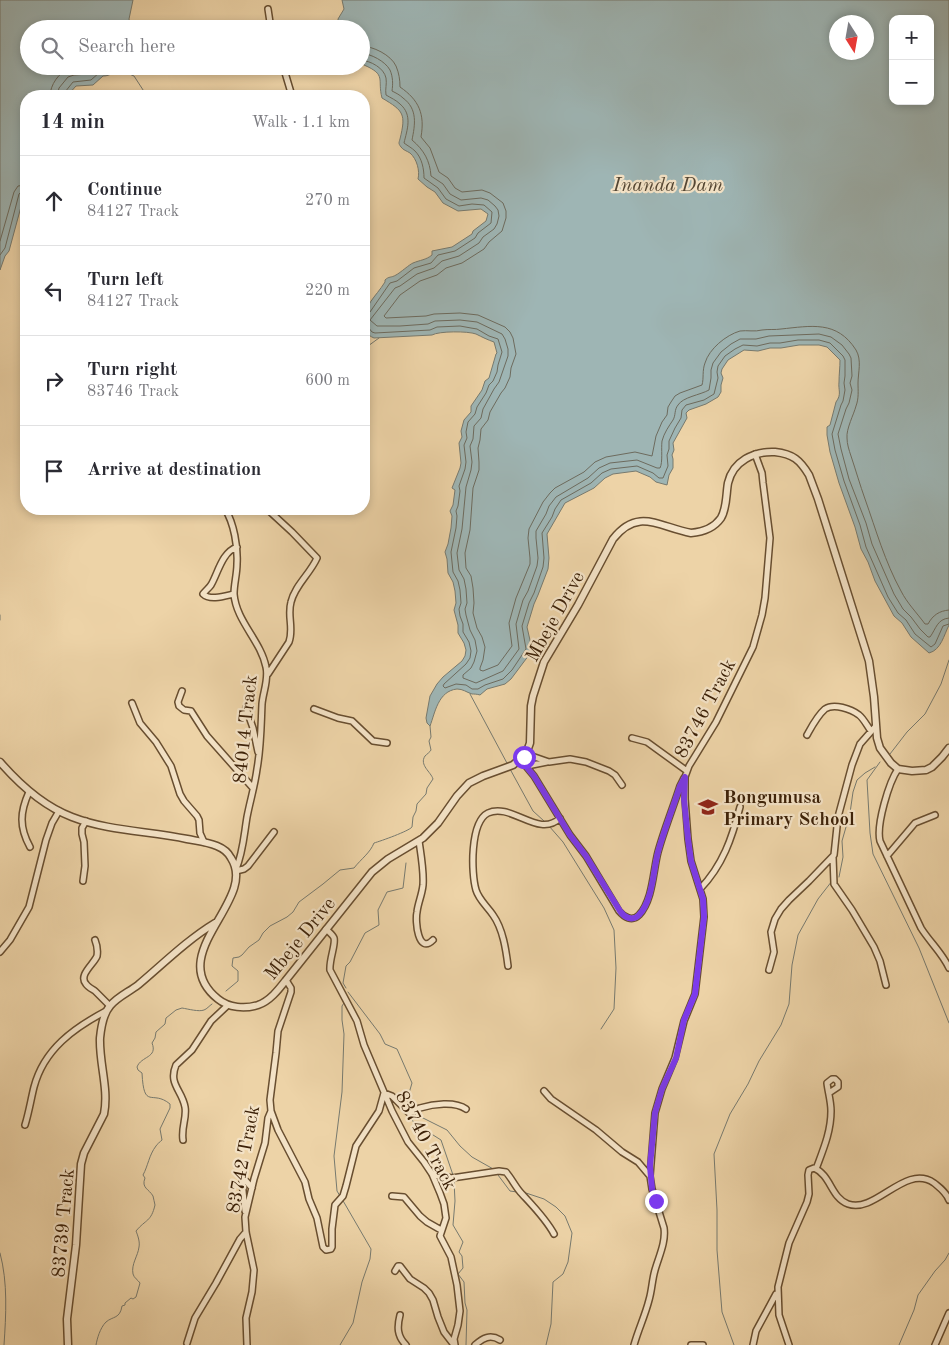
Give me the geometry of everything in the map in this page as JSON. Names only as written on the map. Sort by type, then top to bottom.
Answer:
[{"type":"street","points":[[268,9],[270,20]]},
{"type":"street","points":[[287,75],[291,90]]},
{"type":"street","points":[[755,454],[775,452],[794,457],[802,463],[809,475],[869,661],[872,682],[873,729],[860,744],[852,765],[838,816],[833,857],[834,884],[874,947],[880,961],[886,985]]},
{"type":"street","name":"Mbeje Drive","points":[[228,1004],[242,1007],[261,1004],[272,996],[372,872],[388,859],[419,841],[438,823],[457,796],[469,783],[482,776],[513,765],[523,757],[530,743],[531,706],[544,662],[618,532],[630,523],[645,521],[691,533],[706,530],[721,517],[728,483],[733,470],[740,462],[755,454]]},
{"type":"street","name":"83746 Track","points":[[634,1345],[651,1296],[655,1269],[662,1250],[665,1234],[650,1176],[657,1103],[676,1058],[684,1020],[695,994],[704,917],[703,899],[691,861],[689,846],[684,799],[686,774],[716,722],[755,641],[762,615],[767,583],[770,538],[764,483],[755,454]]},
{"type":"street","name":"84014 Track","points":[[229,515],[237,547],[238,563],[234,594],[243,619],[263,655],[268,674],[263,695],[259,755],[254,788],[242,851],[236,870]]},
{"type":"street","points":[[268,674],[291,636],[290,602],[300,582],[318,558],[274,515]]},
{"type":"street","points":[[234,594],[207,598],[203,594],[210,587],[225,557],[232,549],[237,547]]},
{"type":"street","points":[[182,691],[178,702],[179,706],[184,710],[191,711],[207,736],[254,788]]},
{"type":"street","points":[[132,703],[140,723],[156,742],[171,766],[184,802],[197,816],[200,833],[204,842]]},
{"type":"street","points":[[807,735],[819,715],[825,709],[832,706],[844,708],[860,716],[873,729],[880,748],[898,769],[926,770],[937,763],[949,748]]},
{"type":"street","points":[[246,708],[259,755]]},
{"type":"street","points":[[314,709],[338,718],[352,720],[373,741],[387,743]]},
{"type":"street","points":[[523,757],[570,835],[586,856],[623,916],[627,918],[636,917],[648,900],[661,842],[686,774],[647,742],[632,738]]},
{"type":"street","points":[[523,757],[552,763],[570,760],[586,762],[609,771],[615,775],[622,785]]},
{"type":"street","points":[[0,762],[29,792],[73,818],[118,828],[204,842],[217,846],[226,852],[232,860],[236,870],[235,884],[203,950],[201,964],[203,979],[208,988],[219,999],[228,1004],[211,1021],[192,1050],[176,1065],[173,1075],[173,1081],[185,1110],[182,1129],[183,1140]]},
{"type":"street","points":[[527,766],[547,762]]},
{"type":"street","points":[[898,769],[891,783],[882,813],[878,831],[880,841],[921,928],[946,961],[949,968]]},
{"type":"street","points":[[29,792],[22,819],[25,835],[30,847]]},
{"type":"street","points":[[700,889],[709,878],[728,846],[740,807]]},
{"type":"street","points":[[0,952],[10,940],[29,907],[46,840],[59,811]]},
{"type":"street","points":[[508,966],[505,946],[497,922],[478,896],[474,882],[474,853],[478,824],[485,815],[496,811],[545,825],[553,824],[560,818]]},
{"type":"street","points":[[887,856],[915,823],[935,815]]},
{"type":"street","points":[[83,881],[85,866],[82,828],[86,821]]},
{"type":"street","points":[[236,870],[244,869],[248,866],[274,832]]},
{"type":"street","points":[[419,841],[423,883],[417,911],[418,935],[422,942],[426,944],[433,940]]},
{"type":"street","points":[[769,970],[774,952],[771,928],[777,914],[833,857]]},
{"type":"street","points":[[25,1125],[34,1086],[46,1060],[59,1042],[86,1021],[108,1008],[199,934],[216,923]]},
{"type":"street","name":"83740 Track","points":[[326,929],[332,935],[335,943],[329,964],[330,970],[357,1021],[364,1045],[392,1111],[408,1142],[432,1174],[446,1212],[446,1222],[440,1236],[453,1262],[460,1305],[460,1316],[454,1339],[455,1345]]},
{"type":"street","points":[[95,940],[97,954],[85,974],[84,981],[86,985],[96,992],[108,1008]]},
{"type":"street","name":"83742 Track","points":[[247,1345],[246,1318],[252,1292],[254,1270],[246,1232],[246,1213],[265,1143],[268,1118],[271,1111],[270,1100],[278,1031],[291,992],[291,988],[286,980]]},
{"type":"street","name":"83739 Track","points":[[68,1345],[67,1319],[75,1252],[81,1164],[84,1153],[101,1120],[105,1107],[100,1043],[101,1029],[108,1008]]},
{"type":"street","points":[[544,1091],[551,1099],[638,1162],[650,1176]]},
{"type":"street","points":[[271,1111],[278,1130],[304,1182],[318,1222],[323,1247],[329,1250],[333,1244],[332,1229],[335,1205],[342,1196],[346,1186],[356,1146],[379,1111],[384,1093],[392,1096],[410,1113],[422,1107],[444,1104],[457,1104],[466,1109]]},
{"type":"street","points":[[816,1169],[830,1128],[831,1110],[829,1093]]},
{"type":"street","points":[[788,1345],[779,1315],[778,1291],[789,1243],[807,1202],[809,1194],[808,1172],[816,1169],[824,1175],[838,1197],[847,1204],[852,1205],[866,1203],[907,1181],[918,1178],[929,1180],[943,1190],[949,1200]]},
{"type":"street","points":[[432,1174],[452,1178],[499,1171],[506,1172],[521,1194],[546,1221],[554,1234]]},
{"type":"street","points":[[246,1213],[243,1180],[252,1189]]},
{"type":"street","points":[[392,1196],[404,1197],[420,1216],[442,1230]]},
{"type":"street","points":[[187,1343],[195,1318],[240,1239],[246,1232]]},
{"type":"street","points":[[395,1271],[400,1266],[410,1279],[429,1293],[444,1332],[455,1345]]},
{"type":"street","points":[[753,1345],[756,1331],[778,1291]]},
{"type":"street","points":[[935,1345],[949,1313]]},
{"type":"street","points":[[400,1315],[398,1329],[406,1345]]},
{"type":"street","points":[[475,1345],[487,1337],[493,1336],[500,1340]]},
{"type":"street","points":[[690,1345],[703,1345]]},
{"type":"water","points":[[0,0],[133,0],[129,20],[20,20],[20,75],[108,75],[103,76],[93,85],[76,86],[72,90],[20,90],[20,210],[9,251],[0,270]]},
{"type":"water","name":"Inanda Dam","points":[[342,0],[949,0],[949,625],[942,642],[936,649],[929,653],[911,637],[902,623],[894,616],[875,581],[861,549],[839,483],[830,452],[827,427],[830,425],[839,394],[840,360],[827,347],[819,345],[799,345],[758,351],[744,350],[728,360],[722,369],[721,392],[718,397],[686,413],[687,418],[673,443],[673,468],[667,485],[656,482],[636,471],[613,474],[605,478],[594,488],[565,503],[547,534],[548,569],[527,627],[532,649],[529,655],[505,684],[487,689],[480,695],[457,689],[445,694],[438,703],[430,726],[427,723],[426,718],[430,696],[443,677],[462,661],[465,656],[464,643],[458,633],[454,610],[456,603],[455,591],[448,573],[445,552],[451,528],[452,516],[450,511],[453,505],[455,490],[452,488],[461,463],[459,443],[462,437],[461,431],[464,420],[471,412],[471,406],[482,390],[485,381],[489,378],[497,353],[494,342],[467,332],[374,338],[370,335],[370,303],[386,279],[398,274],[412,264],[430,257],[432,251],[452,247],[472,234],[473,231],[486,221],[488,214],[481,209],[458,211],[443,203],[435,192],[418,179],[418,169],[414,158],[399,144],[403,124],[402,114],[395,106],[382,98],[380,78],[376,72],[370,68],[370,20],[338,20],[344,9]]},
{"type":"waterway","points":[[132,75],[143,90]]},
{"type":"waterway","points":[[370,345],[379,338]]},
{"type":"waterway","points":[[0,615],[0,620]]},
{"type":"waterway","points":[[890,754],[907,732],[925,714],[941,684],[949,660]]},
{"type":"waterway","points":[[470,694],[508,765]]},
{"type":"waterway","points":[[226,991],[238,981],[238,971],[232,966],[233,958],[242,955],[259,940],[270,926],[287,917],[293,912],[299,902],[340,870],[354,868],[368,853],[374,843],[412,827],[417,804],[426,794],[427,788],[433,779],[423,762],[425,756],[431,750],[429,741],[431,737],[430,726]]},
{"type":"waterway","points":[[880,762],[867,780],[873,854],[919,948],[949,1023]]},
{"type":"waterway","points":[[839,877],[843,857],[842,841],[850,813],[853,792],[857,780],[875,767]]},
{"type":"waterway","points":[[510,769],[533,811],[544,821]]},
{"type":"waterway","points":[[549,826],[563,842],[604,908],[614,930],[616,968],[614,1009],[601,1029]]},
{"type":"waterway","points":[[346,988],[343,983],[346,966],[365,933],[379,925],[378,910],[387,892],[403,888],[406,863]]},
{"type":"waterway","points":[[734,1345],[722,1312],[717,1250],[714,1154],[730,1114],[781,1025],[789,1004],[792,965],[798,935],[818,899],[832,881]]},
{"type":"waterway","points":[[348,992],[380,1034],[385,1044],[397,1049],[412,1083],[407,1100],[409,1108]]},
{"type":"waterway","points":[[340,1196],[337,1191],[334,1156],[342,1092],[344,1034],[342,1006],[344,1003]]},
{"type":"waterway","points":[[96,1345],[104,1324],[118,1315],[125,1303],[131,1298],[136,1297],[140,1283],[133,1274],[139,1245],[136,1231],[150,1218],[155,1205],[153,1196],[144,1184],[145,1178],[143,1175],[154,1149],[162,1140],[160,1129],[170,1108],[170,1104],[164,1100],[147,1096],[143,1085],[142,1073],[137,1067],[139,1063],[153,1052],[152,1043],[156,1032],[165,1024],[166,1018],[182,1008],[202,1011],[212,1004]]},
{"type":"waterway","points":[[409,1114],[414,1123],[441,1140],[453,1175]]},
{"type":"waterway","points":[[415,1114],[447,1130],[472,1157],[495,1170]]},
{"type":"waterway","points":[[498,1175],[510,1191],[517,1192]]},
{"type":"waterway","points":[[454,1181],[453,1225],[463,1242],[459,1252],[462,1256],[463,1268],[458,1274],[464,1282],[467,1310],[466,1345]]},
{"type":"waterway","points":[[523,1192],[544,1199],[556,1207],[565,1216],[572,1233],[568,1262],[563,1274],[553,1282],[551,1324],[546,1345]]},
{"type":"waterway","points":[[340,1345],[353,1323],[371,1249],[342,1199]]},
{"type":"waterway","points":[[0,1253],[5,1287],[4,1345]]},
{"type":"waterway","points":[[899,1345],[914,1310],[918,1295],[949,1253]]},
{"type":"place","name":"Bongumusa Primary School","points":[[708,807]]},
{"type":"route","points":[[524,757],[520,759],[534,776],[623,916],[627,918],[639,915],[648,900],[657,854],[680,786],[685,777],[684,799],[688,839],[691,861],[703,899],[704,917],[695,994],[684,1020],[676,1058],[662,1089],[655,1113],[650,1176],[656,1201]]}]
